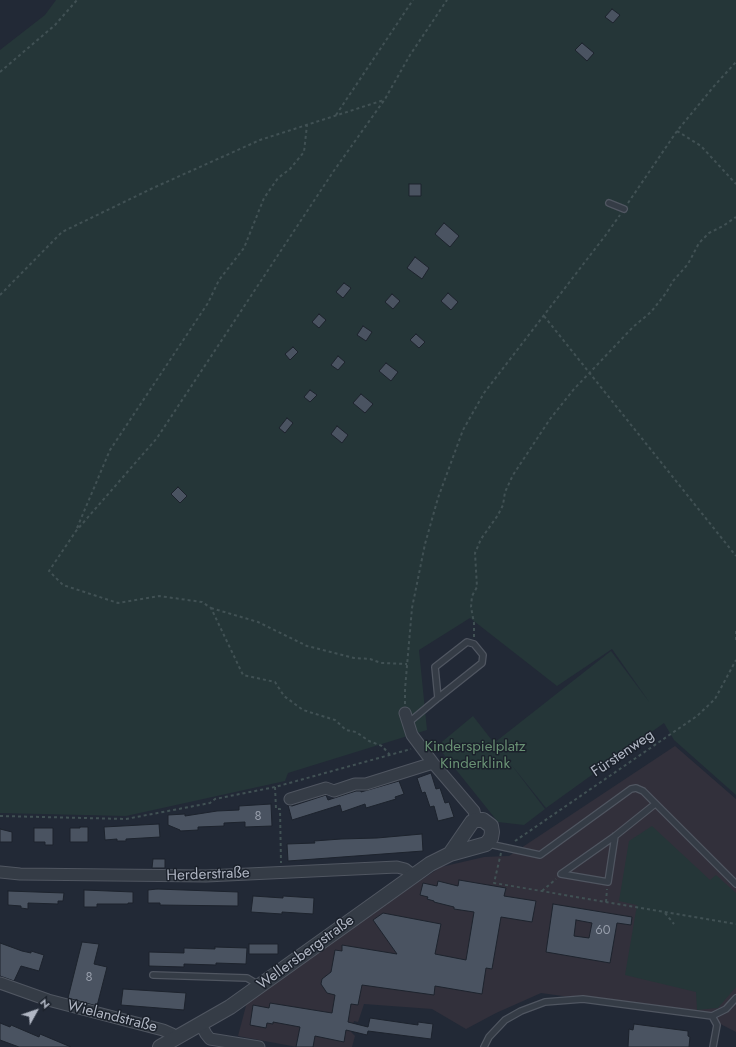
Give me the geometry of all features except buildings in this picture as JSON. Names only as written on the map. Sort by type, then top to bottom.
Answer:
[{"type":"street","points":[[406,718],[412,735],[433,763],[474,811],[476,820],[483,820],[487,822],[492,829],[491,838],[486,844]]},
{"type":"street","points":[[290,799],[326,788],[334,791],[355,784],[366,784],[433,763]]},
{"type":"street","name":"Wellersbergstraße","points":[[450,854],[469,825],[476,820]]},
{"type":"street","name":"Wellersbergstraße","points":[[160,1047],[201,1025],[230,1007],[414,876],[450,854],[486,844]]},
{"type":"street","name":"Herderstraße","points":[[0,872],[20,874],[206,876],[397,867],[405,869],[414,876]]},
{"type":"street","name":"Wielandstraße","points":[[0,983],[48,1000],[162,1030],[172,1034],[175,1039]]},
{"type":"street","points":[[201,1025],[210,1039],[259,1047]]},
{"type":"lane","points":[[609,203],[624,209]]},
{"type":"lane","points":[[406,718],[438,698],[482,663],[483,655],[474,644],[466,642],[435,667],[438,698]]},
{"type":"lane","points":[[486,844],[502,846],[540,855],[631,789],[636,788],[643,791],[736,884]]},
{"type":"lane","points":[[561,874],[655,804]]},
{"type":"lane","points":[[561,874],[608,882],[614,836]]},
{"type":"lane","points":[[153,975],[247,978],[261,986]]},
{"type":"lane","points":[[486,1047],[489,1037],[505,1020],[521,1011],[545,1002],[583,999],[712,1016],[726,1009],[736,998]]},
{"type":"lane","points":[[712,1016],[717,1025],[713,1047]]},
{"type":"path","points":[[0,72],[55,25],[77,0]]},
{"type":"path","points":[[336,115],[413,0]]},
{"type":"path","points":[[407,664],[381,663],[370,659],[354,658],[307,646],[258,622],[211,608],[202,602],[159,596],[118,603],[63,585],[49,571],[76,531],[157,438],[333,172],[386,99],[410,55],[447,0]]},
{"type":"path","points":[[406,718],[407,664],[412,608],[425,544],[438,498],[463,430],[484,393],[605,236],[677,131],[736,62]]},
{"type":"path","points":[[0,295],[62,232],[153,188],[260,140],[386,99]]},
{"type":"path","points":[[76,531],[110,450],[208,303],[219,280],[244,248],[264,198],[278,178],[290,169],[304,152],[307,125]]},
{"type":"path","points":[[677,131],[701,146],[736,184]]},
{"type":"path","points":[[474,644],[474,623],[471,606],[472,596],[477,587],[475,553],[481,539],[492,526],[503,505],[505,492],[513,475],[550,419],[574,389],[632,327],[651,312],[666,293],[673,281],[688,264],[699,243],[709,234],[736,217]]},
{"type":"path","points":[[544,316],[736,556]]},
{"type":"path","points":[[211,608],[243,675],[275,682],[284,696],[303,710],[335,720],[346,730],[356,732],[369,741],[382,746],[390,756]]},
{"type":"path","points":[[736,631],[736,643]]},
{"type":"path","name":"Fürstenweg","points":[[502,846],[516,841],[697,716],[715,699],[736,660]]},
{"type":"path","points":[[0,816],[126,819],[210,803],[215,799],[275,788],[390,756],[420,746]]},
{"type":"path","points":[[275,788],[276,809],[280,809],[281,873]]},
{"type":"path","points":[[500,856],[494,883],[736,924]]},
{"type":"path","points":[[542,891],[561,874]]},
{"type":"path","points":[[606,902],[608,882]]},
{"type":"path","points":[[664,912],[674,924]]},
{"type":"shaded area","points":[[675,746],[736,799],[736,1032],[705,1016],[541,993],[496,1013],[466,1029],[432,1009],[364,1004],[358,1022],[354,1021],[351,1032],[355,1036],[352,1047],[297,1047],[238,1036],[247,1002],[415,884],[441,867],[484,857],[509,856]]},
{"type":"green space","name":"Kinderspielplatz Kinderklink","points":[[56,0],[736,0],[736,795],[674,740],[664,723],[546,808],[510,763],[545,809],[524,825],[498,822],[437,746],[473,716],[494,743],[611,651],[650,703],[612,649],[557,686],[470,618],[419,650],[427,730],[288,773],[285,781],[126,816],[0,813],[0,50],[45,15]]},
{"type":"green space","points":[[652,826],[710,880],[716,875],[736,893],[736,987],[718,1008],[697,1010],[696,992],[625,975],[637,905],[619,901],[629,841]]}]
